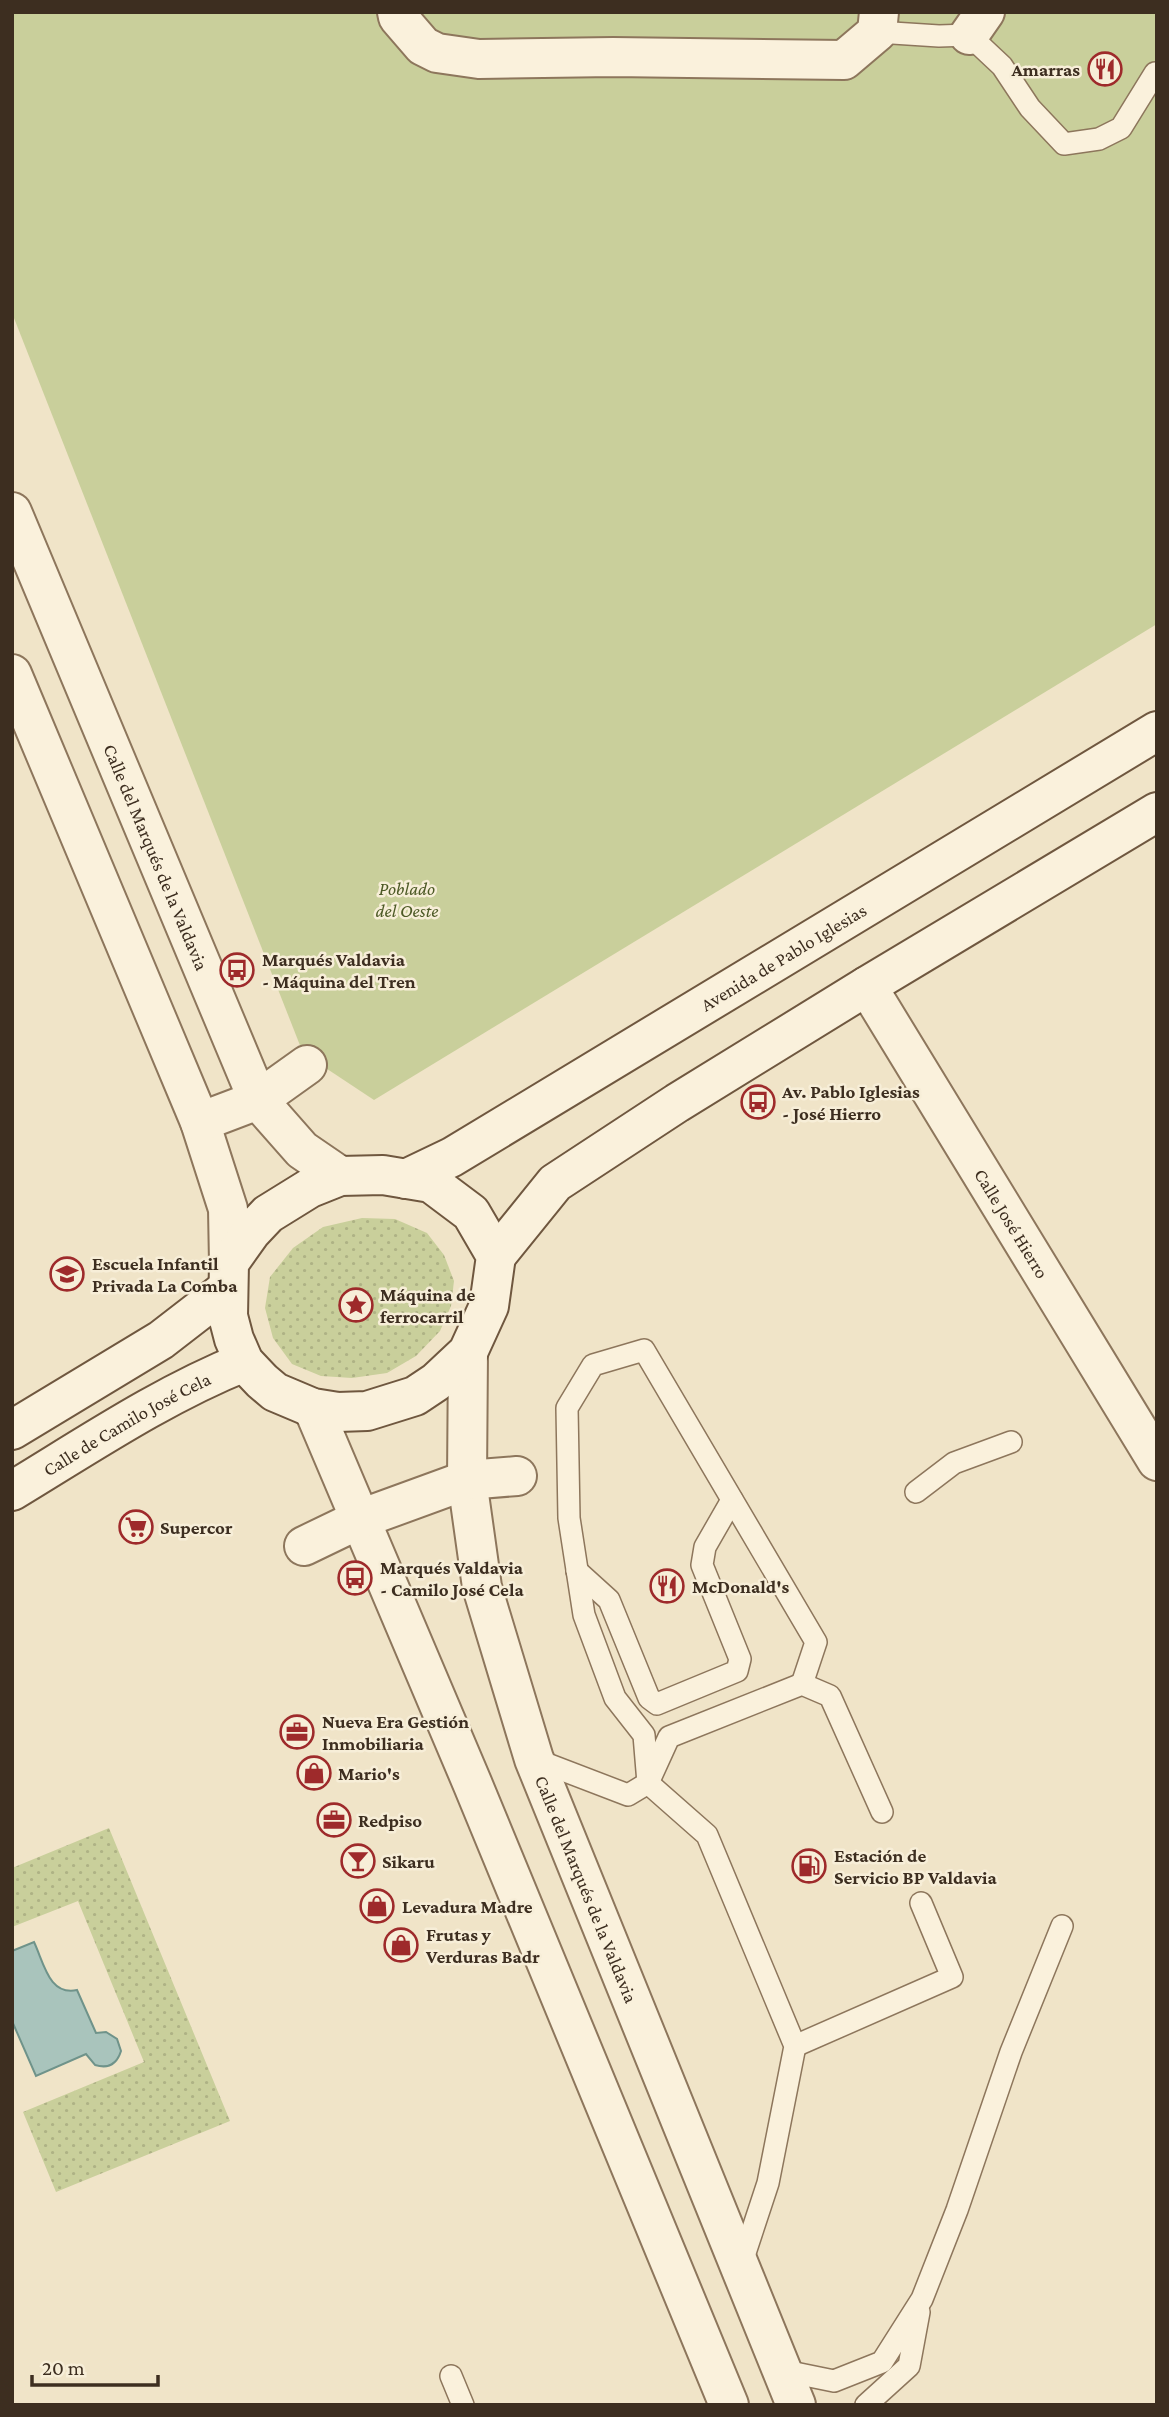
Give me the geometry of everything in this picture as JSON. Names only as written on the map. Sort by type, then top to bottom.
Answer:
[{"type":"street","points":[[397,12],[398,17],[436,64],[480,69],[613,57],[844,60],[878,22]]},
{"type":"street","name":"Calle del Marqués de la Valdavia","points":[[12,512],[258,1100],[302,1150],[340,1176]]},
{"type":"street","points":[[12,674],[200,1122],[228,1209],[228,1316],[244,1362],[275,1392],[313,1408],[338,1412],[367,1411],[415,1396],[436,1382],[468,1352],[489,1306],[496,1256],[555,1183],[677,1103],[1157,812]]},
{"type":"street","name":"Avenida de Pablo Iglesias","points":[[406,1179],[452,1157],[1157,731]]},
{"type":"street","name":"Calle José Hierro","points":[[867,986],[1157,1461]]},
{"type":"street","points":[[200,1122],[258,1100],[307,1065]]},
{"type":"street","points":[[12,1430],[161,1340],[228,1276],[251,1232],[268,1214],[310,1188],[340,1176],[383,1175],[431,1184],[471,1213],[496,1256]]},
{"type":"street","name":"Calle del Marqués de la Valdavia","points":[[468,1352],[470,1408],[467,1480],[482,1587],[534,1759],[796,2405]]},
{"type":"street","name":"Calle de Camilo José Cela","points":[[12,1491],[152,1406],[209,1376],[244,1362]]},
{"type":"street","points":[[313,1408],[468,1772],[729,2405]]},
{"type":"street","points":[[304,1546],[360,1519],[467,1480],[517,1476]]},
{"type":"lane","points":[[878,22],[939,36],[977,24],[1030,108],[1064,144],[1099,139],[1121,128],[1155,73]]},
{"type":"lane","points":[[740,2267],[768,2183],[795,2046],[708,1835],[648,1783],[644,1734],[615,1698],[584,1615],[569,1518],[567,1408],[593,1365],[644,1350],[816,1642],[802,1684]]},
{"type":"lane","points":[[916,1492],[954,1463],[1011,1442]]},
{"type":"lane","points":[[577,1571],[609,1600],[649,1698],[657,1704],[737,1671],[740,1660],[702,1565],[705,1547],[732,1500]]},
{"type":"lane","points":[[534,1759],[628,1795],[648,1783],[669,1737],[802,1684],[830,1696],[881,1812]]},
{"type":"lane","points":[[795,2046],[952,1977],[921,1903]]},
{"type":"lane","points":[[866,2405],[909,2366],[922,2299],[957,2210],[1011,2052],[1062,1926]]},
{"type":"lane","points":[[780,2370],[834,2381],[882,2362],[922,2299]]},
{"type":"lane","points":[[451,2376],[464,2405]]},
{"type":"green space","name":"Poblado del Oeste","points":[[12,12],[1157,12],[1157,624],[374,1100],[303,1053],[12,313]]},
{"type":"green space","points":[[362,1218],[395,1219],[427,1233],[444,1255],[454,1281],[451,1306],[440,1331],[416,1356],[387,1373],[352,1378],[321,1376],[292,1364],[273,1338],[265,1308],[270,1277],[293,1248],[323,1227]]},
{"type":"green space","points":[[109,1828],[230,2121],[56,2192],[23,2112],[144,2062],[78,1901],[12,1927],[12,1868]]},
{"type":"water","points":[[34,1942],[54,1983],[68,1991],[77,1990],[96,2033],[106,2032],[117,2039],[121,2051],[111,2064],[95,2065],[86,2054],[36,2076],[12,2021],[12,1951]]},
{"type":"place","name":"Amarras","points":[[1105,69]]},
{"type":"place","name":"Marqués Valdavia - Máquina del Tren","points":[[237,970]]},
{"type":"place","name":"Av. Pablo Iglesias - José Hierro","points":[[758,1102]]},
{"type":"place","name":"Escuela Infantil Privada La Comba","points":[[67,1274]]},
{"type":"place","name":"Máquina de ferrocarril","points":[[356,1305]]},
{"type":"place","name":"Supercor","points":[[136,1527]]},
{"type":"place","name":"Marqués Valdavia - Camilo José Cela","points":[[355,1578]]},
{"type":"place","name":"McDonald's","points":[[667,1586]]},
{"type":"place","name":"Nueva Era Gestión Inmobiliaria","points":[[297,1732]]},
{"type":"place","name":"Mario's","points":[[314,1773]]},
{"type":"place","name":"Redpiso","points":[[334,1820]]},
{"type":"place","name":"Sikaru","points":[[358,1861]]},
{"type":"place","name":"Estación de Servicio BP Valdavia","points":[[809,1866]]},
{"type":"place","name":"Levadura Madre","points":[[377,1906]]},
{"type":"place","name":"Frutas y Verduras Badr","points":[[401,1945]]}]
